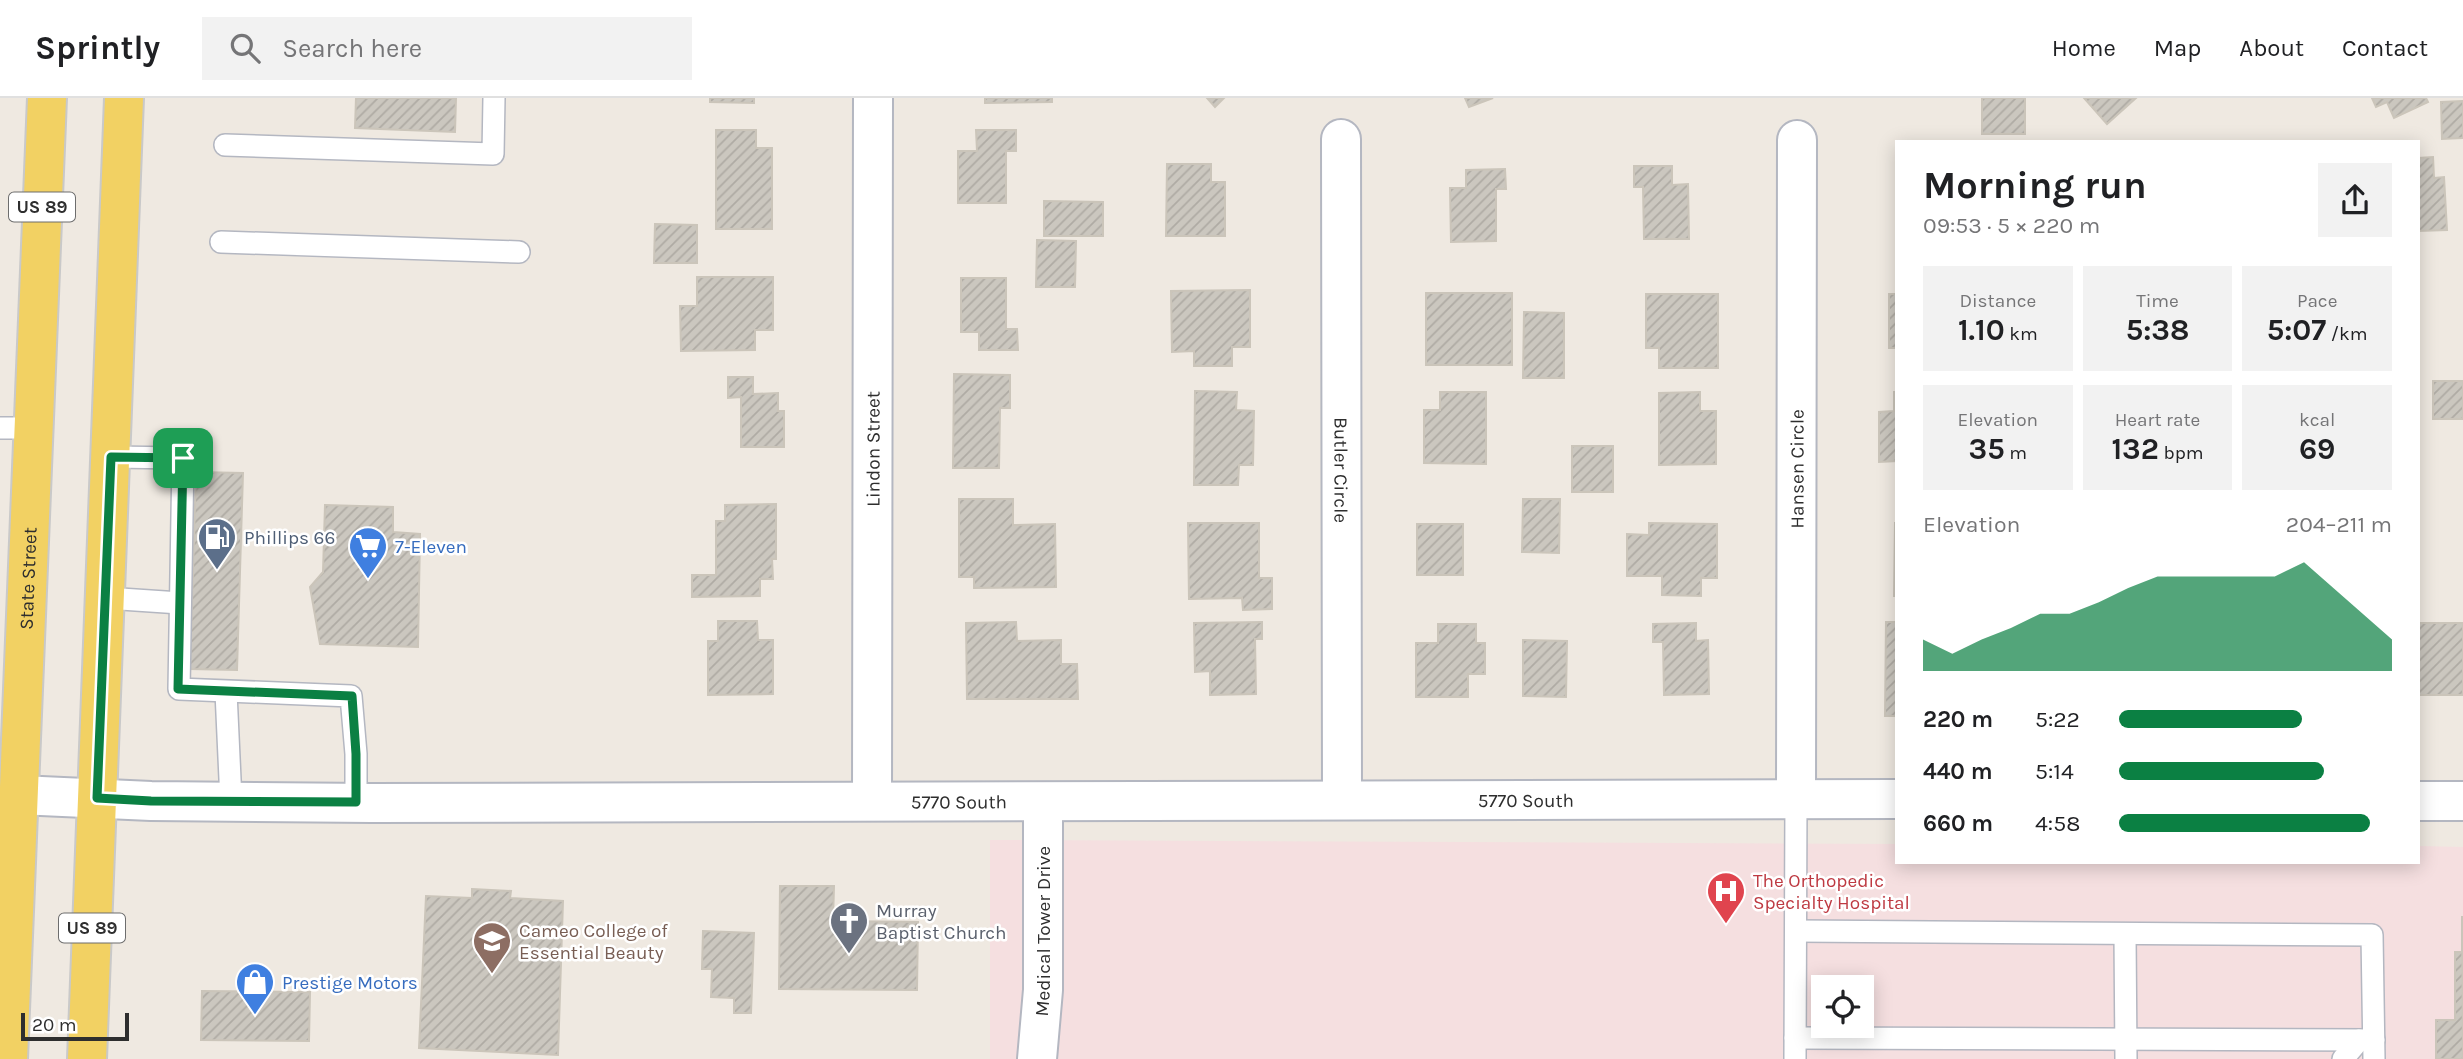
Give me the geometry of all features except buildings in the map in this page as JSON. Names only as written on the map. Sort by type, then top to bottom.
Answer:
[{"type":"main road","name":"State Street","points":[[8,1059],[9,792],[17,428],[47,98]]},
{"type":"main road","name":"US 89","points":[[86,1059],[124,98]]},
{"type":"street","name":"Lindon Street","points":[[872,801],[873,98]]},
{"type":"street","name":"Butler Circle","points":[[1341,139],[1342,800]]},
{"type":"street","name":"Hansen Circle","points":[[1796,798],[1797,140]]},
{"type":"street","name":"5770 South","points":[[9,792],[151,801],[356,802],[1895,799]]},
{"type":"street","points":[[2420,801],[2463,801]]},
{"type":"street","name":"Medical Tower Drive","points":[[1037,1059],[1043,999],[1043,802]]},
{"type":"lane","points":[[225,145],[494,154],[494,98]]},
{"type":"lane","points":[[221,242],[519,253]]},
{"type":"lane","points":[[111,457],[183,458],[178,689],[352,696],[356,802]]},
{"type":"lane","points":[[106,598],[180,603]]},
{"type":"lane","points":[[226,692],[230,801]]},
{"type":"lane","points":[[1796,798],[1795,1048],[2369,1047]]},
{"type":"lane","points":[[1796,931],[2372,935],[2369,1047]]},
{"type":"lane","points":[[2125,934],[2126,1049]]},
{"type":"lane","points":[[2343,1059],[2369,1047]]},
{"type":"shaded area","name":"The Orthopedic Specialty Hospital","points":[[990,840],[1895,844],[1895,864],[2420,864],[2420,846],[2463,847],[2463,1059],[990,1059]]},
{"type":"place","name":"Phillips 66","points":[[217,571]]},
{"type":"place","name":"7-Eleven","points":[[368,580]]},
{"type":"place","name":"The Orthopedic Specialty Hospital","points":[[1726,925]]},
{"type":"place","name":"Murray Baptist Church","points":[[849,955]]},
{"type":"place","name":"Cameo College of Essential Beauty","points":[[492,975]]},
{"type":"place","name":"Prestige Motors","points":[[255,1016]]},
{"type":"route","points":[[111,457],[183,458],[178,689],[352,696],[356,802],[151,801],[97,798],[111,457]]}]
